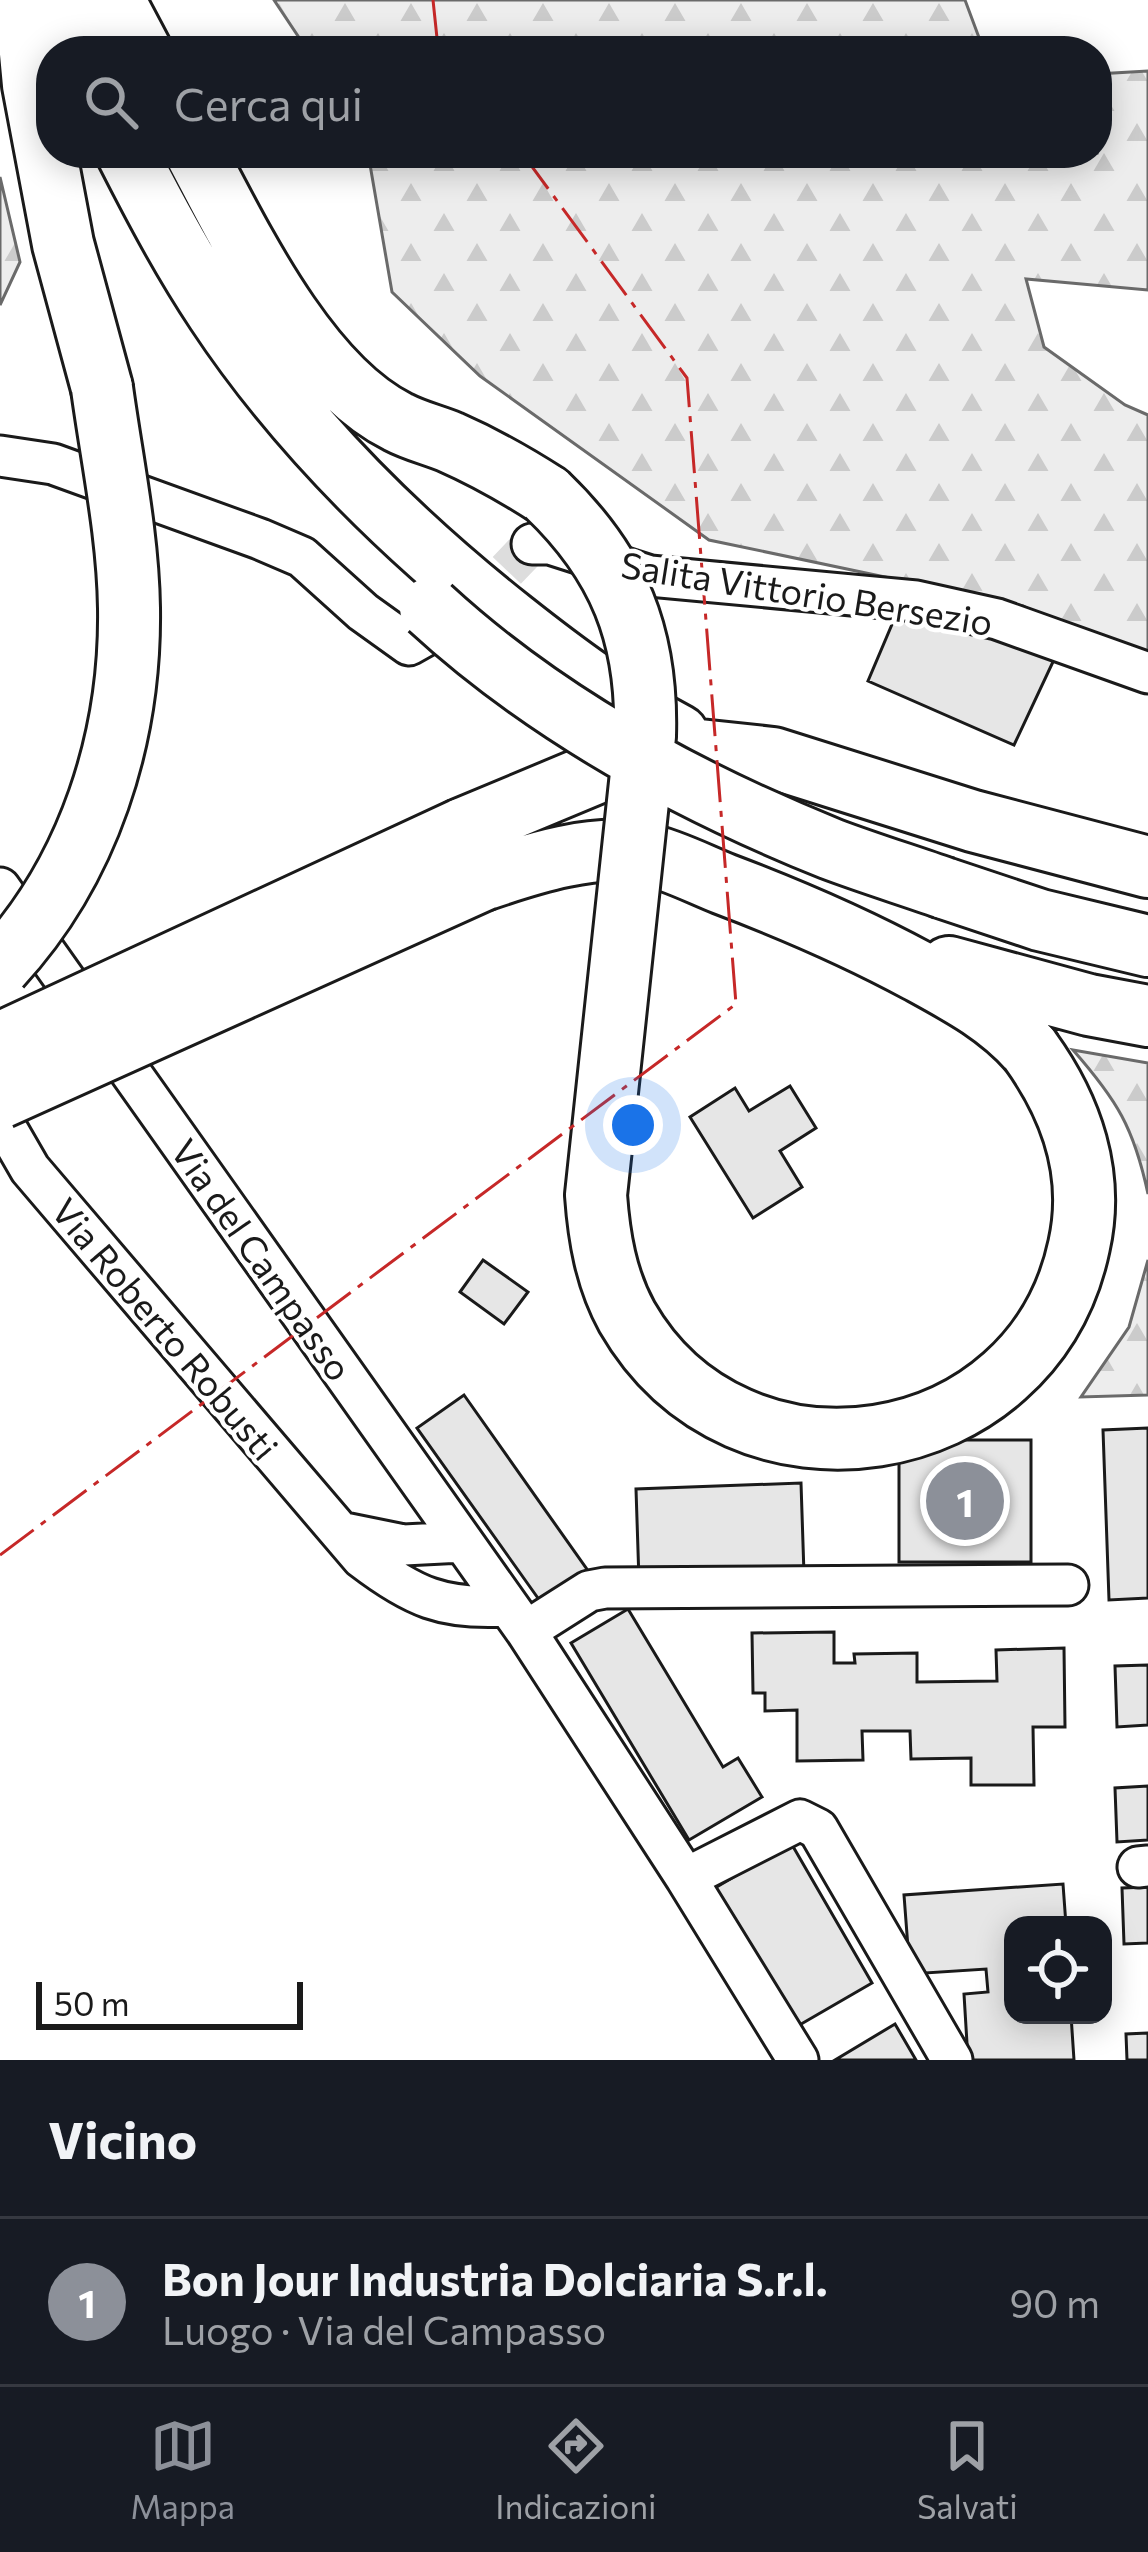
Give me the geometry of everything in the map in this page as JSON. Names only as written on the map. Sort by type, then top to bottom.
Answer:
[{"type":"highway","points":[[25,0],[40,36]]},
{"type":"highway","points":[[25,0],[36,101]]},
{"type":"highway","points":[[73,0],[85,36]]},
{"type":"highway","points":[[114,0],[134,36]]},
{"type":"highway","points":[[0,966],[65,875],[106,779],[123,698],[130,609],[101,388],[63,244],[49,168]]},
{"type":"highway","points":[[95,168],[184,328],[344,525],[448,610],[453,629],[533,690],[620,747],[734,806],[832,849],[1040,920],[1148,946]]},
{"type":"highway","points":[[135,168],[219,316],[333,457],[433,557],[556,657],[642,716],[748,770],[847,812],[974,856],[1148,906]]},
{"type":"highway","points":[[0,1043],[473,854],[547,859],[603,852],[644,853],[868,944],[978,1003],[1010,1027],[1057,1090],[1076,1136],[1083,1184],[1076,1264],[1064,1295],[1031,1350],[1009,1374],[957,1411],[927,1424],[863,1439],[798,1436],[766,1429],[707,1401],[661,1363],[634,1327],[613,1287],[601,1242],[596,1195],[645,736],[644,670],[626,604],[593,545],[540,519],[507,469],[396,422],[319,356],[283,307],[204,168]]},
{"type":"highway","points":[[0,1098],[473,854],[596,772],[690,749],[772,758],[973,821],[1148,867]]},
{"type":"highway","points":[[868,944],[1000,982],[1148,1016]]},
{"type":"street","points":[[0,456],[53,464],[302,557],[409,646],[448,610]]},
{"type":"street","name":"Salita Vittorio Bersezio","points":[[540,519],[550,544],[650,576],[916,602],[997,619],[1148,673]]},
{"type":"street","name":"Via del Campasso","points":[[0,888],[517,1618],[798,2060]]},
{"type":"street","name":"Via Roberto Robusti","points":[[0,1118],[31,1168],[362,1558],[423,1597],[517,1618]]},
{"type":"street","points":[[340,1532],[404,1545],[462,1542]]},
{"type":"street","points":[[517,1618],[605,1588],[1068,1585]]},
{"type":"street","points":[[686,1878],[800,1820],[818,1829],[952,2060]]},
{"type":"green space","points":[[274,0],[965,0],[978,36],[298,36]]},
{"type":"green space","points":[[1148,71],[1148,290],[1026,279],[1044,347],[1125,405],[1148,415],[1148,676],[1023,606],[709,540],[480,376],[392,292],[371,168],[1112,168],[1112,73]]},
{"type":"green space","points":[[0,177],[20,262],[0,305]]},
{"type":"green space","points":[[1073,1050],[1148,1063],[1148,1194],[1122,1116]]},
{"type":"green space","points":[[1148,1260],[1148,1395],[1081,1397],[1129,1327]]},
{"type":"building","points":[[896,615],[1059,649],[1014,745],[868,681]]},
{"type":"building","points":[[790,1086],[816,1128],[780,1151],[802,1187],[753,1218],[690,1117],[735,1088],[749,1111]]},
{"type":"building","points":[[483,1260],[528,1292],[504,1324],[460,1292]]},
{"type":"building","points":[[464,1395],[591,1575],[545,1608],[417,1428]]},
{"type":"building","points":[[1148,1428],[1148,1598],[1109,1600],[1103,1430]]},
{"type":"building","points":[[899,1440],[1031,1440],[1031,1562],[899,1562]]},
{"type":"building","points":[[801,1483],[804,1574],[639,1581],[636,1489]]},
{"type":"building","points":[[628,1609],[723,1767],[738,1758],[762,1797],[689,1840],[571,1643]]},
{"type":"building","points":[[834,1632],[834,1663],[855,1663],[854,1654],[917,1653],[917,1682],[997,1681],[996,1650],[1064,1648],[1065,1727],[1033,1727],[1034,1785],[971,1785],[971,1758],[911,1759],[910,1731],[862,1731],[863,1760],[797,1761],[797,1710],[765,1711],[765,1693],[753,1693],[752,1633]]},
{"type":"building","points":[[1148,1665],[1148,1725],[1117,1727],[1115,1666]]},
{"type":"building","points":[[1148,1786],[1148,1840],[1117,1842],[1115,1788]]},
{"type":"building","points":[[791,1843],[872,1983],[796,2027],[715,1888]]},
{"type":"building","points":[[1063,1884],[1065,1916],[1004,1916],[1004,2024],[1072,2024],[1074,2060],[968,2060],[964,1994],[988,1992],[986,1969],[910,1974],[904,1895]]},
{"type":"building","points":[[1148,1887],[1148,1943],[1124,1944],[1122,1888]]},
{"type":"building","points":[[895,2024],[916,2060],[835,2060]]},
{"type":"building","points":[[1148,2033],[1148,2060],[1127,2060],[1126,2034]]},
{"type":"tunnel","points":[[466,613],[532,544]]},
{"type":"power","points":[[433,0],[437,36]]},
{"type":"power","points":[[0,1555],[736,1004],[687,378],[533,168]]},
{"type":"place","name":"Bon Jour Industria Dolciaria S.r.l.","points":[[965,1501]]}]
